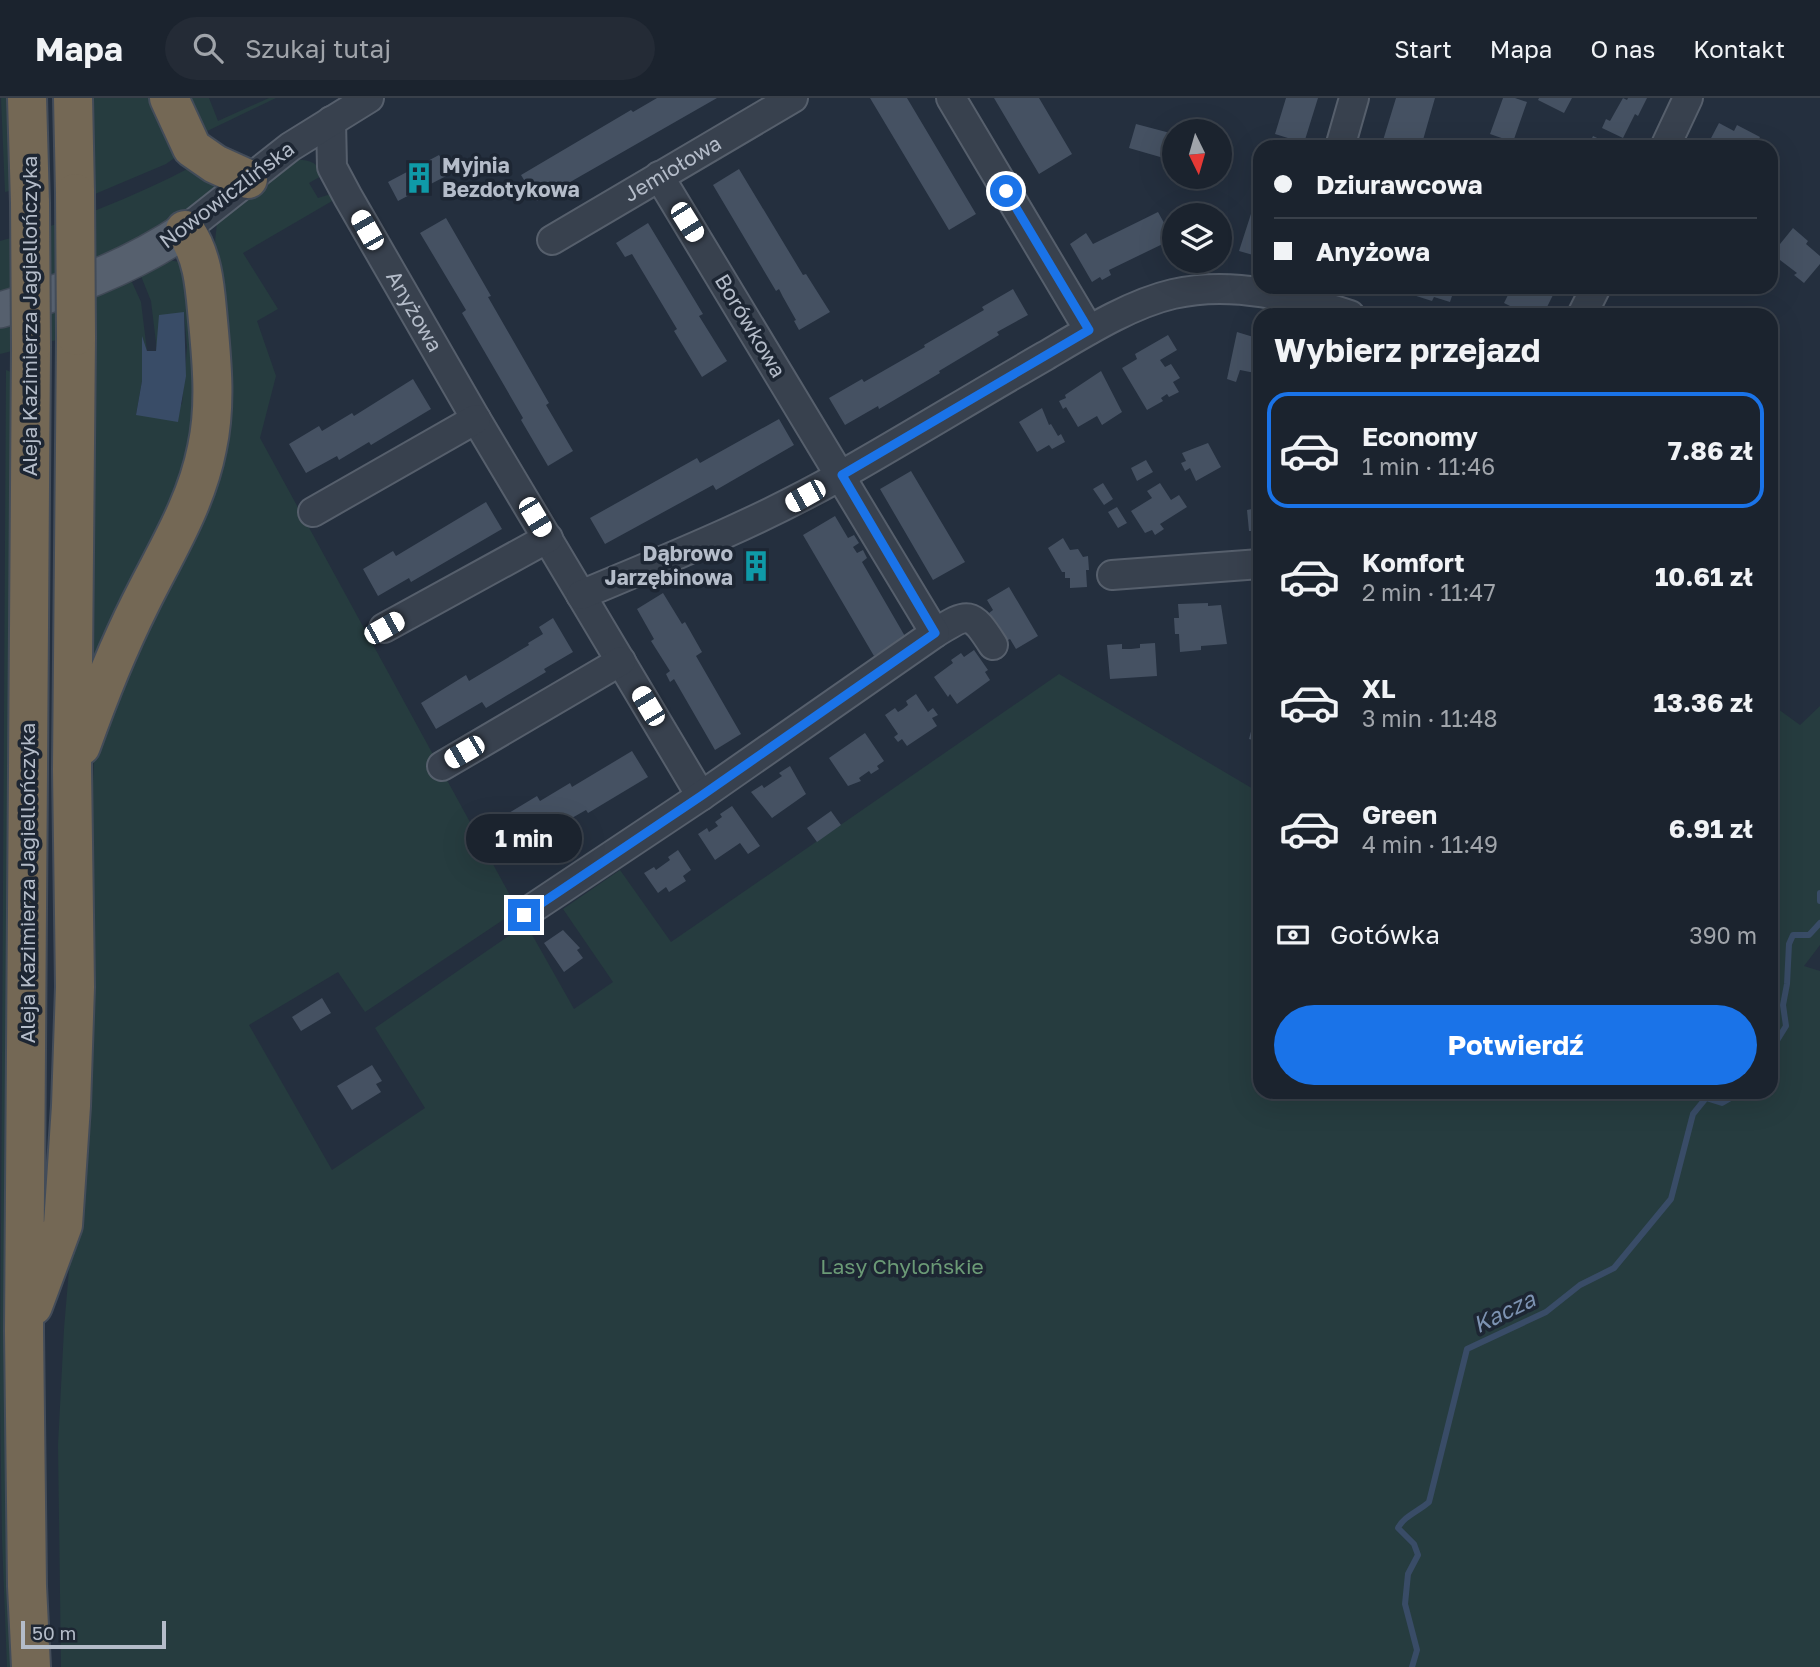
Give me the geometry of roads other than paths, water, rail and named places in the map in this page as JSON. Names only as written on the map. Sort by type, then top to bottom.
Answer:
[{"type":"highway","name":"Aleja Kazimierza Jagiellończyka","points":[[27,98],[31,346],[24,1331],[27,1586],[31,1667]]},
{"type":"highway","points":[[24,1331],[63,1225],[75,987],[72,769],[76,336],[73,98]]},
{"type":"highway","points":[[169,98],[192,148],[215,164],[248,178]]},
{"type":"highway","points":[[72,769],[134,617],[182,525],[207,448],[211,419],[212,371],[203,272],[198,254],[185,230]]},
{"type":"main road","name":"Nowowiczlińska","points":[[0,310],[94,278],[145,255],[185,230]]},
{"type":"street","name":"Nowowiczlińska","points":[[185,230],[290,147],[369,98]]},
{"type":"street","name":"Jemiołowa","points":[[552,240],[793,98]]},
{"type":"street","points":[[951,98],[1089,330]]},
{"type":"street","points":[[1342,140],[1354,98]]},
{"type":"street","points":[[1668,140],[1688,98]]},
{"type":"street","points":[[329,178],[331,121]]},
{"type":"street","points":[[290,147],[329,178]]},
{"type":"street","name":"Borówkowa","points":[[659,176],[842,475]]},
{"type":"street","name":"Anyżowa","points":[[329,178],[701,796]]},
{"type":"street","points":[[581,594],[718,538],[787,506],[1089,330],[1153,300],[1190,291],[1253,290]]},
{"type":"street","points":[[1302,294],[1334,308]]},
{"type":"street","points":[[313,512],[476,419]]},
{"type":"street","points":[[842,475],[935,633]]},
{"type":"street","points":[[384,628],[548,538]]},
{"type":"street","points":[[1112,575],[1253,565]]},
{"type":"street","points":[[524,915],[957,619],[969,617],[978,622],[993,645]]},
{"type":"street","points":[[442,765],[621,661]]},
{"type":"water","points":[[184,312],[186,376],[178,422],[136,415],[142,381],[142,336],[147,351],[156,351],[159,315]]},
{"type":"waterway","name":"Kacza","points":[[1820,893],[1820,901]]},
{"type":"waterway","name":"Kacza","points":[[1778,1039],[1786,1026],[1783,1005],[1789,944],[1793,935],[1809,935],[1820,923]]},
{"type":"waterway","name":"Kacza","points":[[1412,1667],[1417,1650],[1405,1604],[1408,1574],[1418,1555],[1414,1544],[1398,1528],[1429,1502],[1467,1349],[1546,1312],[1580,1285],[1614,1268],[1671,1199],[1693,1114],[1705,1099]]},
{"type":"waterway","name":"Kacza","points":[[1709,1099],[1722,1103],[1729,1099]]},
{"type":"place","name":"Myjnia Bezdotykowa","points":[[419,178]]},
{"type":"place","name":"Dąbrowo Jarzębinowa","points":[[756,566]]},
{"type":"park label","name":"Lasy Chylońskie","points":[[902,1267]]}]
